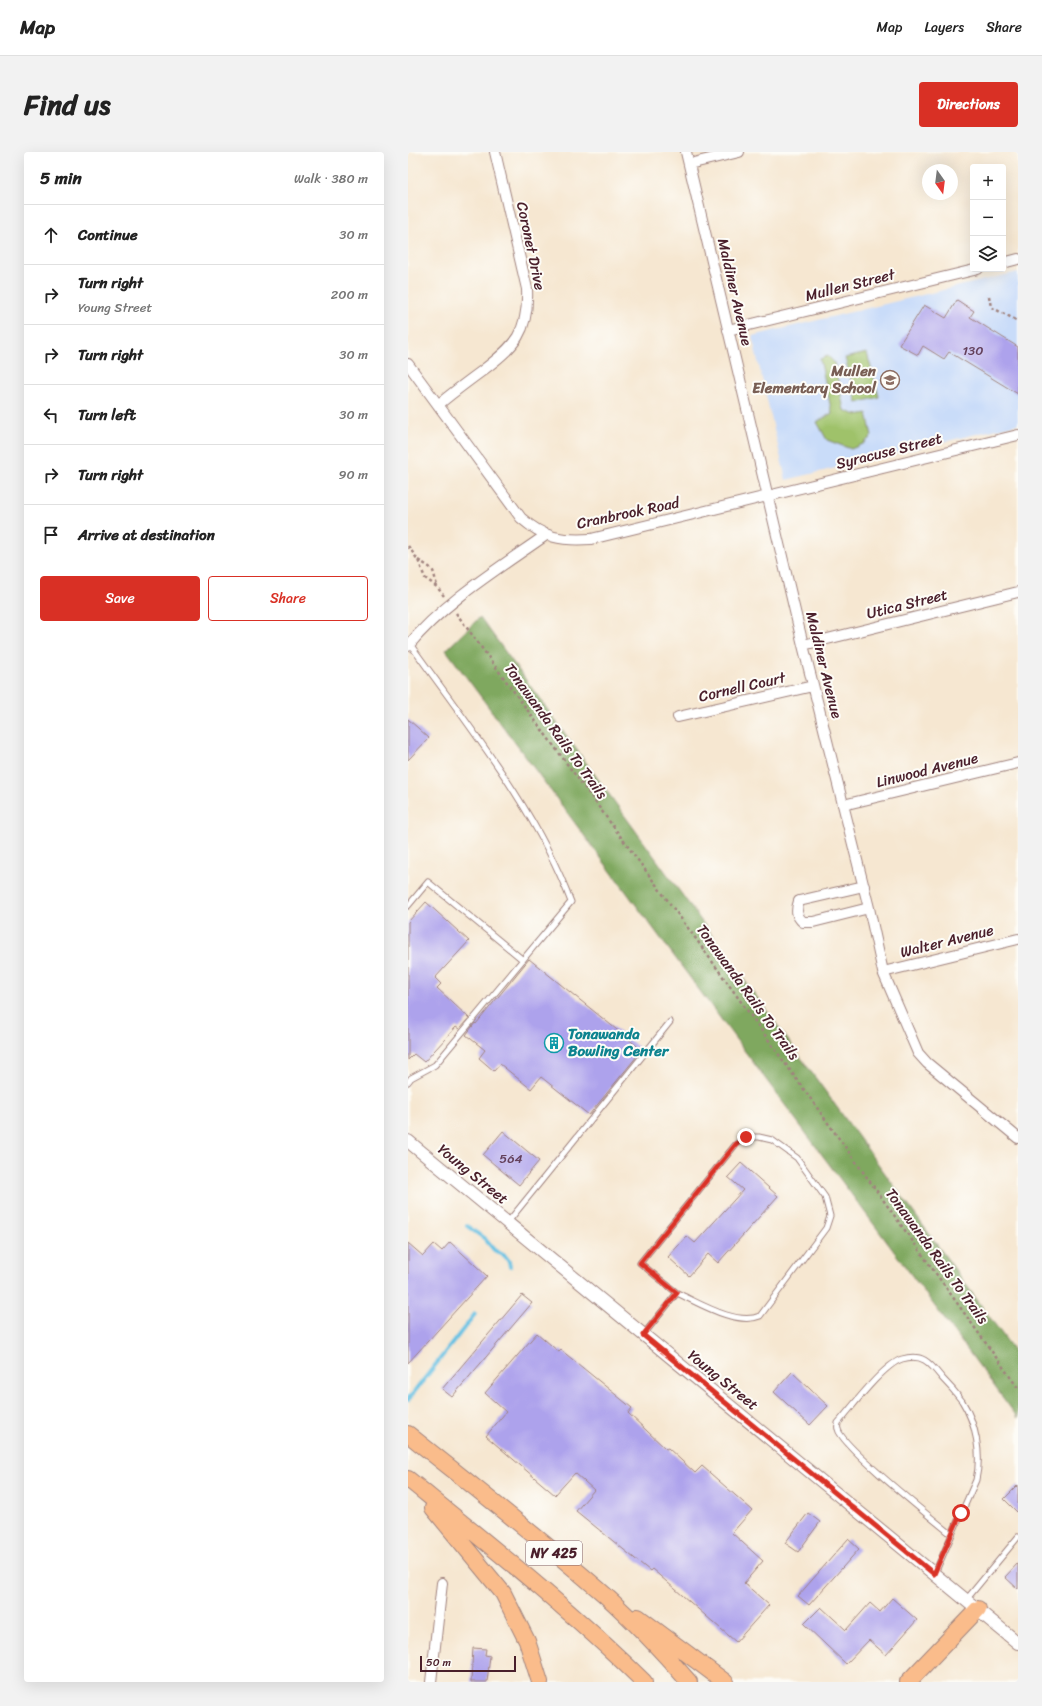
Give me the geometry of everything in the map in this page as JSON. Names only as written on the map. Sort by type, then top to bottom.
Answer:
[{"type":"main road","name":"NY 425","points":[[408,1434],[606,1596],[666,1656],[689,1682]]},
{"type":"main road","name":"NY 425","points":[[409,1480],[592,1632],[644,1682]]},
{"type":"main road","points":[[409,1480],[502,1593],[527,1641],[540,1682]]},
{"type":"main road","points":[[606,1596],[653,1628],[725,1682]]},
{"type":"main road","points":[[908,1682],[972,1605]]},
{"type":"main road","points":[[923,1682],[972,1605]]},
{"type":"street","name":"Coronet Drive","points":[[438,405],[504,354],[520,334],[525,319],[528,304],[527,289],[495,152]]},
{"type":"street","name":"Maldiner Avenue","points":[[686,152],[803,645],[864,886],[883,972],[918,1053],[927,1063],[1018,1138]]},
{"type":"street","points":[[689,164],[739,152]]},
{"type":"street","points":[[1006,262],[1018,259]]},
{"type":"street","name":"Mullen Street","points":[[728,330],[970,271]]},
{"type":"street","name":"Cranbrook Road","points":[[408,364],[521,518],[533,528],[546,535],[573,540],[591,539],[768,496]]},
{"type":"street","name":"Syracuse Street","points":[[768,496],[1018,435]]},
{"type":"street","points":[[409,645],[436,617],[460,596],[546,535]]},
{"type":"street","name":"Utica Street","points":[[803,645],[1018,592]]},
{"type":"street","name":"Cornell Court","points":[[678,717],[813,686]]},
{"type":"street","name":"Linwood Avenue","points":[[843,805],[1018,763]]},
{"type":"street","points":[[864,886],[798,901],[796,909],[798,918],[803,922],[813,922],[869,908]]},
{"type":"street","name":"Walter Avenue","points":[[883,972],[1018,939]]},
{"type":"street","name":"Young Street","points":[[408,1141],[1018,1642]]},
{"type":"street","points":[[430,1682],[442,1583]]},
{"type":"lane","points":[[408,1082],[411,1078],[435,1065],[571,902],[562,876],[545,842],[517,796],[409,645]]},
{"type":"lane","points":[[408,906],[428,882],[523,960]]},
{"type":"lane","points":[[507,1222],[670,1022]]},
{"type":"lane","points":[[746,1137],[759,1137],[772,1140],[797,1158],[825,1197],[830,1216],[826,1228],[760,1316],[752,1319],[737,1318],[714,1310],[677,1293],[640,1263],[736,1144],[746,1137]]},
{"type":"lane","points":[[643,1335],[677,1293]]},
{"type":"lane","points":[[934,1574],[976,1480],[978,1469],[978,1452],[972,1424],[962,1402],[927,1360],[916,1357],[901,1359],[884,1371],[838,1423],[838,1430],[845,1440],[883,1477],[951,1534]]},
{"type":"lane","points":[[972,1605],[1018,1537]]},
{"type":"path","points":[[989,296],[991,307],[1018,322]]},
{"type":"path","points":[[408,546],[418,560],[425,578],[437,586],[446,598]]},
{"type":"path","points":[[418,560],[432,568],[435,572],[437,586]]},
{"type":"path","name":"Tonawanda Rails To Trails","points":[[456,612],[696,939],[1018,1388]]},
{"type":"shaded area","name":"Mullen Elementary School","points":[[1018,272],[1018,424],[786,480],[752,336]]},
{"type":"green space","points":[[867,353],[879,397],[857,403],[845,358]]},
{"type":"green space","points":[[828,356],[834,362],[844,410],[856,415],[867,413],[872,436],[863,444],[851,449],[827,440],[817,422],[832,413],[820,359]]},
{"type":"green space","points":[[480,617],[1018,1356],[1018,1418],[446,650]]},
{"type":"building","points":[[957,300],[974,311],[970,317],[1018,347],[1018,394],[949,352],[944,359],[923,346],[918,355],[899,345],[924,305],[946,318]]},
{"type":"building","points":[[408,719],[429,738],[408,760]]},
{"type":"building","points":[[426,902],[469,941],[435,978],[441,984],[437,988],[469,1018],[459,1029],[456,1027],[424,1062],[414,1054],[408,1060],[408,922]]},
{"type":"building","name":"Tonawanda Bowling Center","points":[[529,959],[642,1050],[589,1115],[541,1077],[531,1089],[500,1064],[494,1071],[479,1058],[485,1050],[466,1035]]},
{"type":"building","points":[[503,1131],[539,1161],[519,1185],[483,1155]]},
{"type":"building","points":[[741,1163],[778,1196],[718,1263],[708,1254],[689,1276],[668,1257],[687,1236],[695,1243],[743,1190],[728,1177]]},
{"type":"building","points":[[450,1242],[487,1276],[408,1363],[408,1243],[423,1256],[434,1244],[442,1251]]},
{"type":"building","points":[[522,1295],[532,1303],[452,1397],[442,1389]]},
{"type":"building","points":[[537,1333],[559,1352],[561,1350],[632,1408],[628,1413],[666,1449],[668,1448],[695,1473],[702,1466],[752,1510],[732,1533],[763,1561],[744,1583],[769,1605],[736,1642],[652,1569],[650,1571],[576,1511],[594,1490],[575,1473],[555,1495],[486,1436],[506,1412],[485,1393]]},
{"type":"building","points":[[792,1372],[828,1406],[810,1425],[774,1392]]},
{"type":"building","points":[[1018,1485],[1018,1513],[1004,1499]]},
{"type":"building","points":[[808,1513],[820,1522],[798,1552],[785,1543]]},
{"type":"building","points":[[848,1539],[859,1549],[809,1605],[798,1596]]},
{"type":"building","points":[[1018,1563],[1018,1589],[1005,1577]]},
{"type":"building","points":[[892,1598],[917,1620],[886,1655],[869,1640],[846,1664],[804,1624],[821,1607],[846,1630],[870,1603],[880,1612]]},
{"type":"building","points":[[473,1648],[486,1649],[485,1655],[490,1656],[487,1682],[471,1682]]},
{"type":"waterway","points":[[467,1226],[485,1239],[494,1250],[505,1256],[509,1261],[510,1267]]},
{"type":"waterway","points":[[408,1400],[475,1314]]},
{"type":"place","name":"Mullen Elementary School","points":[[890,380]]},
{"type":"place","name":"Tonawanda Bowling Center","points":[[554,1043]]},
{"type":"route","points":[[746,1137],[736,1144],[640,1263],[677,1293],[643,1335],[934,1574],[961,1513]]}]
